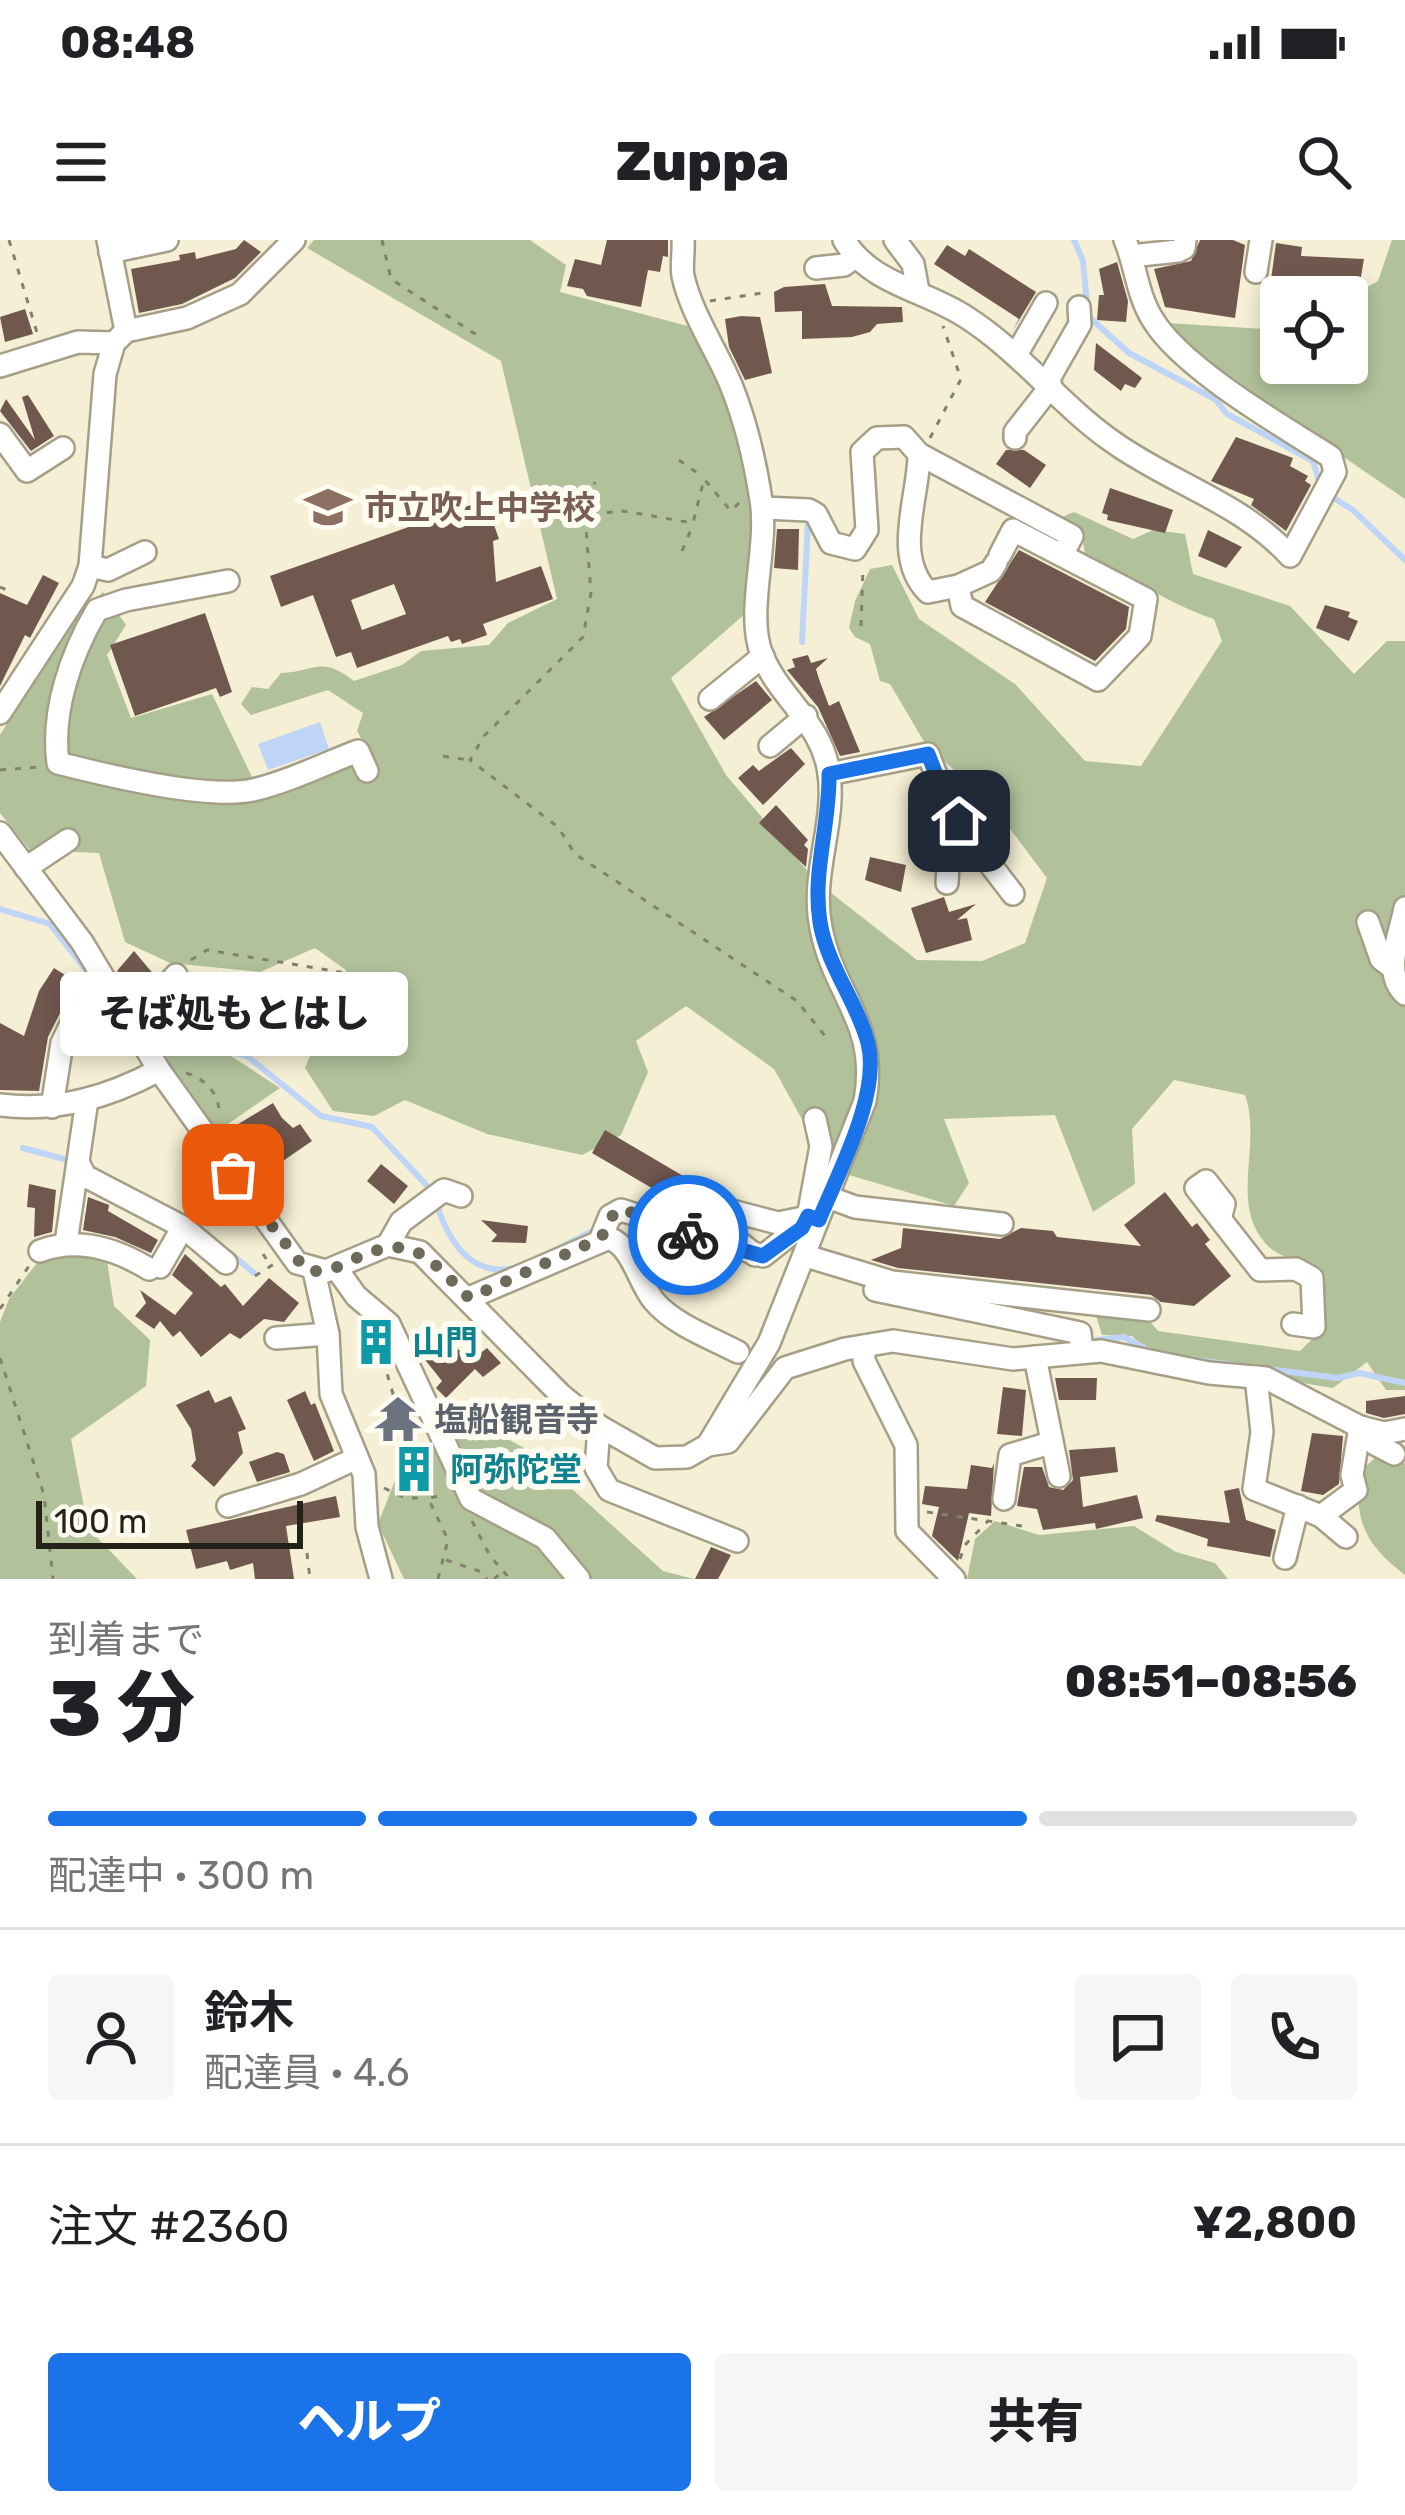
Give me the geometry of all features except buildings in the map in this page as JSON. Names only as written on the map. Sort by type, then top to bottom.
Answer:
[{"type":"street","points":[[127,600],[99,568],[105,374],[120,337],[109,246],[167,240]]},
{"type":"street","points":[[0,366],[43,349],[120,337],[187,318],[240,294],[294,240]]},
{"type":"street","points":[[601,1238],[610,1216],[621,1210],[754,1255],[771,1254],[814,1218],[828,1197],[866,1101],[870,1075],[868,1046],[825,947],[820,922],[818,873],[830,805],[829,774],[815,728],[763,656],[758,621],[763,508],[737,402],[682,273],[683,240]]},
{"type":"street","points":[[895,240],[913,264],[918,291]]},
{"type":"street","points":[[816,268],[844,265],[849,249],[875,274],[941,302],[1016,355],[1110,440],[1233,508],[1290,556],[1335,472],[1330,458],[1235,393],[1160,330],[1141,296],[1128,248],[1178,251],[1184,248],[1184,240]]},
{"type":"street","points":[[1256,272],[1262,240]]},
{"type":"street","points":[[1016,355],[1046,302]]},
{"type":"street","points":[[1016,439],[1080,324],[1078,307]]},
{"type":"street","points":[[0,435],[27,471],[64,448]]},
{"type":"street","points":[[763,508],[809,510],[816,514],[831,543],[855,549],[868,530],[862,452],[871,442],[889,445],[911,440],[1072,536],[1062,555]]},
{"type":"street","points":[[922,450],[908,526],[918,582],[928,592],[958,586],[992,571],[1013,530],[1146,599],[1140,636],[1098,680],[962,606],[958,586]]},
{"type":"street","points":[[0,712],[99,568],[145,552]]},
{"type":"street","points":[[228,581],[97,610],[73,653],[56,749],[58,763],[138,780],[238,792],[259,789],[358,751],[370,764]]},
{"type":"street","points":[[710,699],[763,656]]},
{"type":"street","points":[[770,746],[806,716]]},
{"type":"street","points":[[829,774],[928,754],[951,813],[1013,894]]},
{"type":"street","points":[[947,883],[951,813]]},
{"type":"street","points":[[0,833],[82,942],[135,1029],[297,1263],[325,1270],[389,1324],[471,1499],[545,1538],[579,1579]]},
{"type":"street","points":[[26,868],[68,840]]},
{"type":"street","points":[[1405,908],[1393,968],[1395,984],[1405,994]]},
{"type":"street","points":[[1393,968],[1381,958],[1371,929],[1402,933]]},
{"type":"street","points":[[135,1029],[176,974]]},
{"type":"street","points":[[135,1029],[169,1022],[184,997],[202,993]]},
{"type":"street","points":[[52,1107],[62,1043],[85,995]]},
{"type":"street","points":[[0,1106],[52,1107],[87,1100],[166,1071]]},
{"type":"street","points":[[66,1243],[87,1100]]},
{"type":"street","points":[[708,1445],[769,1343],[806,1256],[821,1146],[814,1119]]},
{"type":"street","points":[[79,1164],[85,1176],[183,1227],[226,1263]]},
{"type":"street","points":[[388,1245],[401,1222],[453,1189]]},
{"type":"street","points":[[828,1197],[855,1208],[1002,1224]]},
{"type":"street","points":[[754,1255],[705,1215],[709,1205],[778,1223],[814,1218]]},
{"type":"street","points":[[1220,1219],[1260,1270],[1296,1269],[1312,1278],[1314,1327],[1293,1324]]},
{"type":"street","points":[[40,1251],[66,1243],[105,1249],[155,1268],[183,1227]]},
{"type":"street","points":[[469,1298],[601,1238],[619,1241],[646,1289],[667,1313],[738,1352]]},
{"type":"street","points":[[325,1270],[388,1245],[420,1252],[560,1394],[599,1426],[656,1458],[686,1457],[708,1445],[728,1442],[785,1368],[864,1346],[912,1342],[995,1358],[1082,1351],[1256,1377],[1358,1424],[1384,1433],[1405,1429]]},
{"type":"street","points":[[806,1256],[845,1264],[892,1282],[1149,1310]]},
{"type":"street","points":[[845,1264],[851,1278],[883,1294],[1080,1333],[1082,1351]]},
{"type":"street","points":[[325,1270],[331,1394],[361,1469],[367,1527],[381,1579]]},
{"type":"street","points":[[276,1338],[328,1334]]},
{"type":"street","points":[[864,1346],[864,1361],[906,1444],[907,1531],[956,1572]]},
{"type":"street","points":[[1035,1357],[1059,1476]]},
{"type":"street","points":[[1256,1377],[1262,1432],[1251,1498],[1298,1506],[1321,1516],[1346,1537]]},
{"type":"street","points":[[1358,1424],[1375,1444],[1394,1454]]},
{"type":"street","points":[[1321,1516],[1356,1490],[1352,1475],[1358,1424]]},
{"type":"street","points":[[599,1426],[596,1468],[609,1490],[737,1541]]},
{"type":"street","points":[[1004,1499],[1010,1455],[1050,1442]]},
{"type":"street","points":[[242,1508],[361,1469]]},
{"type":"street","points":[[1285,1558],[1298,1506]]},
{"type":"path","points":[[9,240],[43,349]]},
{"type":"path","points":[[382,240],[391,279],[483,339]]},
{"type":"path","points":[[694,304],[762,293]]},
{"type":"path","points":[[922,450],[961,379],[938,310],[941,302]]},
{"type":"path","points":[[679,460],[704,479],[730,512],[746,496],[763,508]]},
{"type":"path","points":[[682,551],[704,479]]},
{"type":"path","points":[[470,760],[484,736],[583,637],[591,593],[585,515],[595,482]]},
{"type":"path","points":[[585,515],[622,511],[693,524]]},
{"type":"path","points":[[861,626],[862,570],[874,554]]},
{"type":"path","points":[[0,587],[11,592]]},
{"type":"path","points":[[442,756],[470,760],[558,827],[574,854],[797,1001],[825,1036]]},
{"type":"path","points":[[0,770],[49,766]]},
{"type":"path","points":[[176,974],[207,950],[346,973]]},
{"type":"path","points":[[166,1071],[204,1081],[219,1101],[220,1112],[212,1124]]},
{"type":"path","points":[[0,1309],[40,1251]]},
{"type":"path","points":[[263,1254],[272,1266]]},
{"type":"path","points":[[380,1352],[404,1432]]},
{"type":"path","points":[[0,1358],[49,1515],[53,1579]]},
{"type":"path","points":[[361,1469],[403,1497],[452,1494]]},
{"type":"path","points":[[428,1498],[448,1540],[438,1579]]},
{"type":"path","points":[[908,1510],[1022,1526]]},
{"type":"path","points":[[468,1514],[510,1579]]},
{"type":"path","points":[[956,1572],[965,1545],[988,1521]]},
{"type":"path","points":[[307,1553],[310,1579]]},
{"type":"path","points":[[445,1560],[482,1572],[487,1579]]},
{"type":"path","points":[[494,1579],[503,1570]]},
{"type":"green space","points":[[314,240],[530,240],[566,265],[560,292],[699,329],[731,403],[755,502],[752,608],[671,678],[726,775],[817,882],[917,960],[982,961],[1025,943],[1047,878],[989,801],[926,745],[890,684],[880,681],[870,644],[849,628],[870,569],[892,565],[919,619],[1015,684],[1085,761],[1141,766],[1222,641],[1214,619],[1165,598],[1085,553],[1081,532],[1062,517],[1074,512],[1133,539],[1153,530],[1185,534],[1193,574],[1290,606],[1354,674],[1387,641],[1405,641],[1405,1390],[1386,1390],[1367,1362],[1333,1388],[1155,1359],[1132,1336],[1102,1335],[1096,1316],[1148,1319],[1158,1331],[1300,1351],[1324,1327],[1321,1268],[1274,1251],[1257,1231],[1250,1213],[1245,1095],[1174,1080],[1132,1129],[1135,1184],[1093,1212],[1055,1115],[944,1119],[969,1183],[954,1206],[849,1175],[818,1148],[774,1069],[686,1006],[636,1041],[648,1072],[621,1135],[582,1155],[487,1134],[405,1100],[374,1116],[333,1111],[305,1068],[346,970],[315,948],[260,972],[170,963],[125,942],[99,853],[30,850],[0,813],[0,735],[64,631],[103,592],[126,625],[107,655],[131,718],[212,694],[255,783],[329,766],[377,766],[357,731],[363,713],[328,690],[251,715],[241,704],[252,687],[268,689],[281,673],[318,667],[354,681],[402,665],[421,651],[489,645],[508,623],[557,599],[501,361],[307,248]]},
{"type":"green space","points":[[1392,240],[1405,240],[1405,499],[1187,350],[1167,323],[1260,329],[1260,384],[1368,384],[1368,286],[1378,281]]},
{"type":"green space","points":[[155,1046],[228,1054],[280,1088],[215,1133]]},
{"type":"green space","points":[[47,1250],[106,1254],[114,1306],[150,1340],[146,1386],[71,1439],[88,1528],[137,1579],[0,1579],[0,1322],[9,1299]]},
{"type":"green space","points":[[467,1416],[531,1452],[663,1571],[694,1579],[404,1579],[378,1524],[402,1462]]},
{"type":"green space","points":[[1380,1453],[1405,1463],[1405,1575],[1380,1553],[1361,1519],[1359,1473]]},
{"type":"green space","points":[[995,1521],[1039,1535],[1134,1526],[1176,1552],[1215,1563],[1228,1579],[967,1579],[975,1539]]},
{"type":"water","points":[[320,722],[329,749],[268,770],[258,744]]},
{"type":"waterway","points":[[1074,240],[1083,261],[1087,304]]},
{"type":"waterway","points":[[1089,317],[1129,353],[1215,399],[1227,414],[1313,461],[1319,481]]},
{"type":"waterway","points":[[1332,497],[1353,510],[1405,560]]},
{"type":"waterway","points":[[802,642],[808,522]]},
{"type":"waterway","points":[[0,909],[50,924],[92,978]]},
{"type":"waterway","points":[[106,1002],[122,1030]]},
{"type":"waterway","points":[[155,1041],[198,1043],[247,1056],[321,1116],[372,1127],[432,1191]]},
{"type":"waterway","points":[[23,1148],[68,1160]]},
{"type":"waterway","points":[[437,1204],[463,1253],[485,1267],[514,1268]]},
{"type":"waterway","points":[[553,1251],[595,1230]]},
{"type":"waterway","points":[[229,1252],[254,1273]]},
{"type":"waterway","points":[[1097,1340],[1124,1337],[1153,1353]]},
{"type":"waterway","points":[[1190,1359],[1242,1366]]},
{"type":"waterway","points":[[1267,1369],[1338,1378],[1359,1373],[1405,1383]]},
{"type":"way so far","points":[[233,1175],[305,1269],[326,1271],[376,1248],[399,1245],[428,1258],[469,1298],[601,1238],[615,1211],[628,1211],[688,1235]]},
{"type":"place","name":"市立吹上中学校","points":[[328,507]]},
{"type":"place","name":"そば処もとはし","points":[[233,1175]]},
{"type":"place","name":"山門","points":[[376,1342]]},
{"type":"place","name":"塩船観音寺","points":[[398,1419]]},
{"type":"place","name":"阿弥陀堂","points":[[414,1469]]},
{"type":"route","points":[[688,1235],[763,1256],[802,1228],[808,1216],[819,1220],[866,1101],[868,1046],[825,947],[820,922],[818,873],[830,805],[829,774],[928,754],[951,813],[959,821]]}]
